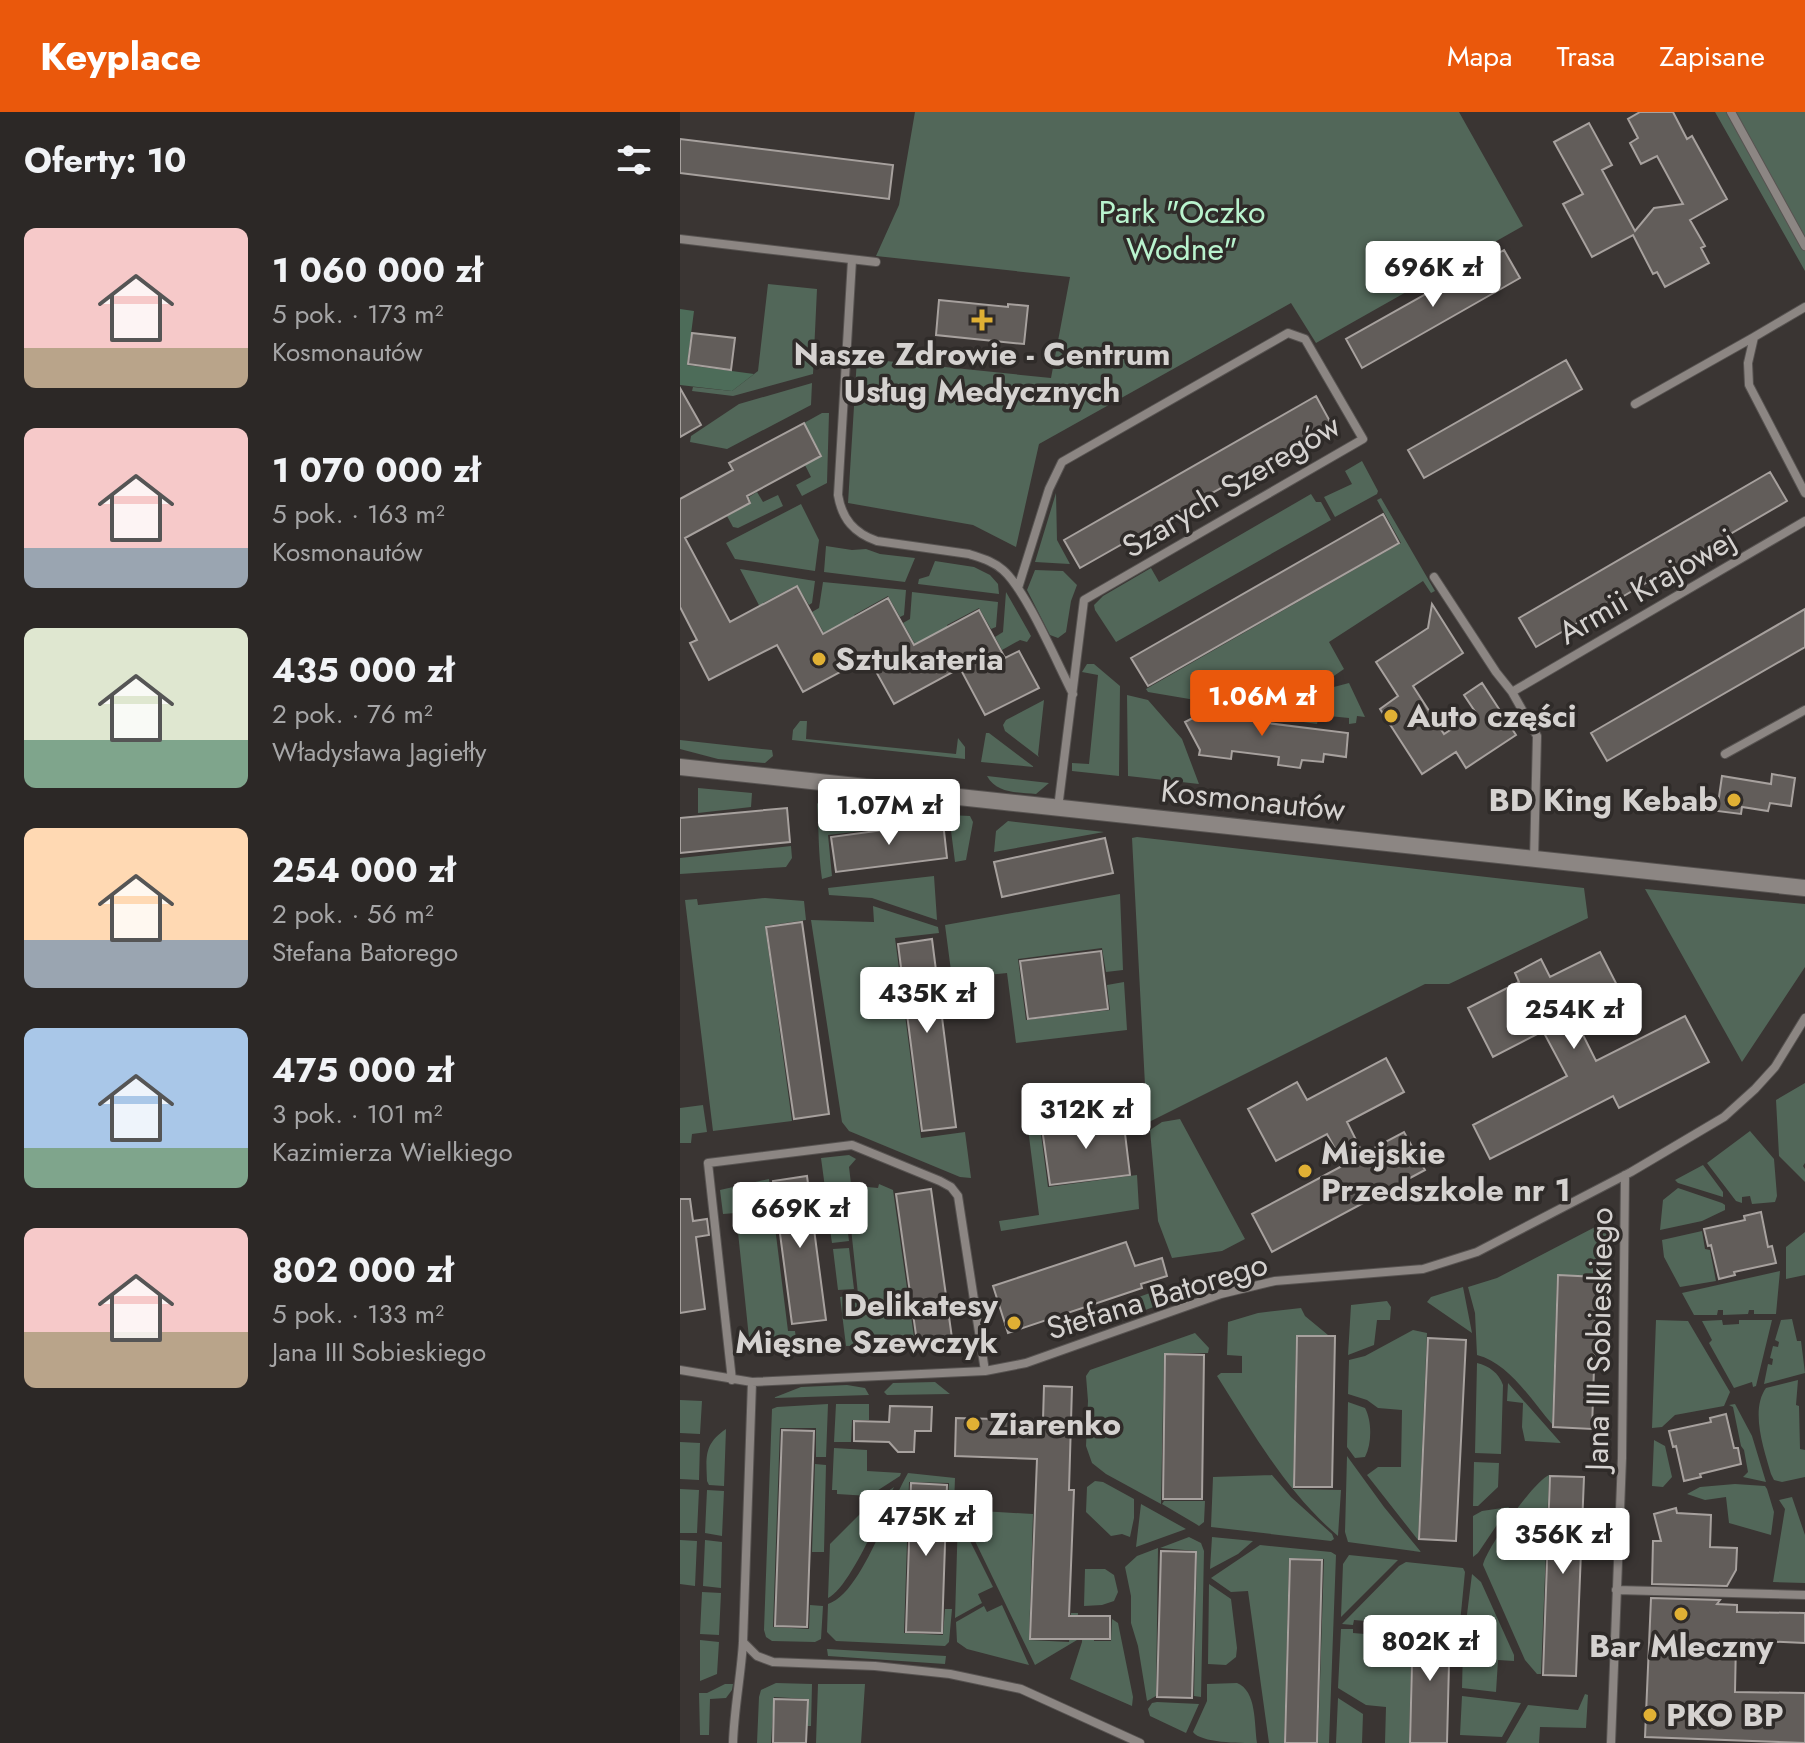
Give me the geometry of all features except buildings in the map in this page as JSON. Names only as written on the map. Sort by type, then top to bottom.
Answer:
[{"type":"street","points":[[1731,112],[1805,246]]},
{"type":"street","points":[[680,239],[876,262]]},
{"type":"street","points":[[852,260],[838,495],[840,509],[853,529],[863,536],[983,558],[1003,569],[1018,588],[1073,695]]},
{"type":"street","points":[[1635,404],[1805,307]]},
{"type":"street","name":"Szarych Szeregów","points":[[1018,588],[1049,489],[1062,462],[1288,333],[1305,339],[1363,439],[1084,600],[1058,808]]},
{"type":"street","points":[[1754,337],[1749,354],[1749,385],[1805,493]]},
{"type":"street","name":"Armii Krajowej","points":[[1512,692],[1805,521]]},
{"type":"street","points":[[1434,577],[1512,692],[1537,736],[1534,860]]},
{"type":"street","points":[[1725,754],[1805,710]]},
{"type":"street","name":"Kosmonautów","points":[[685,764],[807,782],[1805,888]]},
{"type":"street","name":"Stefana Batorego","points":[[680,1370],[752,1382],[985,1371],[1026,1363],[1221,1294],[1253,1286],[1275,1281],[1423,1269],[1457,1261],[1625,1175],[1736,1108],[1775,1067],[1805,1018]]},
{"type":"street","points":[[732,1380],[708,1163],[852,1145],[940,1181],[951,1187],[958,1196],[985,1371]]},
{"type":"street","name":"Jana III Sobieskiego","points":[[1611,1743],[1622,1458],[1625,1175]]},
{"type":"street","points":[[733,1743],[743,1642],[752,1382]]},
{"type":"street","points":[[1616,1590],[1805,1595]]},
{"type":"street","points":[[743,1642],[757,1656],[773,1662],[875,1666],[950,1674],[1021,1689],[1140,1743]]},
{"type":"green space","name":"Park \"Oczko Wodne\"","points":[[915,112],[1459,112],[1523,226],[1316,343],[1291,303],[1039,444],[1016,547],[973,525],[848,503],[857,358],[1051,378],[1070,277],[876,256],[899,205]]},
{"type":"green space","points":[[1715,112],[1805,112],[1805,271]]},
{"type":"green space","points":[[768,284],[817,289],[813,374],[733,396],[692,391],[693,387],[732,391],[758,371]]},
{"type":"green space","points":[[680,309],[694,311],[687,365],[754,374],[732,391],[680,385]]},
{"type":"green space","points":[[812,383],[811,405],[727,449],[690,442],[691,436],[739,404]]},
{"type":"green space","points":[[822,413],[829,413],[827,483],[802,496],[796,485],[811,477],[805,465],[822,456],[804,423]]},
{"type":"green space","points":[[1362,461],[1377,494],[1335,517],[1324,497],[1352,484],[1345,471]]},
{"type":"green space","points":[[757,492],[763,502],[778,495],[783,506],[738,528],[733,527],[727,516],[751,503],[749,497]]},
{"type":"green space","points":[[1056,493],[1057,540],[1070,564],[1035,562]]},
{"type":"green space","points":[[1311,494],[1316,502],[1321,502],[1331,520],[1116,642],[1095,610],[1094,605],[1103,596],[1151,568],[1159,582]]},
{"type":"green space","points":[[1381,498],[1435,591],[1431,593],[1423,581],[1329,642],[1344,669],[1290,706],[1280,708],[1237,702],[1236,697],[1228,696],[1213,703],[1148,692],[1146,689],[1401,543],[1377,500]]},
{"type":"green space","points":[[801,504],[819,540],[815,571],[735,559],[726,543]]},
{"type":"green space","points":[[826,546],[915,558],[905,582],[824,572]]},
{"type":"green space","points":[[935,561],[974,567],[990,575],[998,584],[999,594],[918,584],[919,579],[929,576]]},
{"type":"green space","points":[[740,569],[815,581],[812,603],[809,605],[797,585],[763,603],[771,628]]},
{"type":"green space","points":[[1035,570],[1063,571],[1077,585],[1066,632],[1058,638],[1050,635],[1027,590]]},
{"type":"green space","points":[[823,582],[906,590],[904,615],[900,617],[888,596],[854,615],[866,636],[847,646],[836,627],[824,633],[812,612],[819,608]]},
{"type":"green space","points":[[912,592],[998,602],[996,627],[991,629],[979,608],[947,625],[958,646],[927,638],[915,644],[903,623],[910,619]]},
{"type":"green space","points":[[1006,592],[1031,636],[1027,642],[1020,640],[1002,650],[995,637],[1003,632]]},
{"type":"green space","points":[[1087,664],[1094,664],[1120,686],[1119,776],[1072,771],[1072,763],[1089,764],[1098,675],[1082,672]]},
{"type":"green space","points":[[1349,683],[1365,717],[1357,716],[1356,723],[1349,724],[1349,718],[1319,715],[1317,724],[1283,719],[1330,688]]},
{"type":"green space","points":[[1127,695],[1148,700],[1182,739],[1199,784],[1128,776]]},
{"type":"green space","points":[[1044,700],[1039,757],[1005,731],[1003,725],[1006,720]]},
{"type":"green space","points":[[800,721],[807,721],[806,739],[956,754],[958,738],[965,747],[965,759],[792,740],[793,730]]},
{"type":"green space","points":[[986,733],[989,733],[1034,767],[981,762]]},
{"type":"green space","points":[[680,740],[772,750],[773,756],[765,763],[718,759],[680,749]]},
{"type":"green space","points":[[987,776],[1049,783],[1036,794],[1015,792],[996,786]]},
{"type":"green space","points":[[698,788],[752,793],[751,807],[698,813]]},
{"type":"green space","points":[[820,800],[946,815],[947,821],[828,835],[832,876],[822,879],[817,804]]},
{"type":"green space","points":[[949,815],[970,816],[973,822],[966,860],[955,862]]},
{"type":"green space","points":[[1008,821],[1104,832],[994,852],[996,831]]},
{"type":"green space","points":[[1132,838],[1584,888],[1588,918],[1449,984],[1425,984],[1147,1123]]},
{"type":"green space","points":[[791,846],[792,858],[786,867],[680,874],[680,858]]},
{"type":"green space","points":[[934,876],[937,920],[872,898],[829,895],[828,888]]},
{"type":"green space","points":[[1645,889],[1805,904],[1805,967],[1742,1062]]},
{"type":"green space","points":[[1120,894],[1123,970],[1106,972],[1102,948],[1018,959],[1026,1020],[1110,1010],[1107,985],[1124,982],[1127,1030],[1016,1043],[1007,973],[978,976],[972,969],[951,971],[945,925]]},
{"type":"green space","points":[[765,898],[804,901],[806,920],[765,926],[792,1121],[713,1131],[685,900],[697,899],[698,905]]},
{"type":"green space","points":[[873,906],[938,927],[939,933],[895,938],[921,1138],[965,1132],[971,1178],[960,1177],[849,1131],[842,1122],[811,920],[874,922]]},
{"type":"green space","points":[[1805,1083],[1805,1182],[1779,1156],[1776,1100]]},
{"type":"green space","points":[[1131,1091],[1133,1114],[1040,1127],[1048,1187],[1137,1175],[1139,1209],[1001,1231],[999,1221],[1039,1215],[1025,1105]]},
{"type":"green space","points":[[703,1105],[707,1132],[692,1134],[691,1143],[680,1143],[680,1108]]},
{"type":"green space","points":[[1180,1119],[1245,1239],[1222,1251],[1172,1258],[1158,1221],[1150,1130],[1162,1122]]},
{"type":"green space","points":[[1750,1131],[1774,1159],[1775,1202],[1752,1204],[1750,1196],[1742,1197],[1742,1203],[1736,1201],[1707,1163]]},
{"type":"green space","points":[[849,1155],[856,1159],[849,1167],[852,1192],[826,1195],[821,1158]]},
{"type":"green space","points":[[1703,1165],[1723,1192],[1723,1197],[1675,1180]]},
{"type":"green space","points":[[769,1179],[788,1331],[795,1331],[797,1347],[738,1346],[736,1332],[749,1338],[736,1213],[723,1214],[720,1190]]},
{"type":"green space","points":[[879,1184],[893,1190],[915,1344],[846,1346],[840,1297],[858,1294],[848,1200],[858,1198],[857,1186],[878,1188]]},
{"type":"green space","points":[[1678,1188],[1722,1203],[1725,1210],[1702,1221],[1660,1230],[1663,1200]]},
{"type":"green space","points":[[844,1201],[849,1241],[832,1243],[826,1203]]},
{"type":"green space","points":[[1597,1226],[1604,1228],[1609,1239],[1606,1276],[1557,1275],[1552,1424],[1509,1374],[1489,1359],[1477,1355],[1475,1313],[1468,1287],[1497,1278]]},
{"type":"green space","points":[[1702,1231],[1705,1249],[1710,1250],[1716,1281],[1680,1287],[1664,1257],[1662,1240]]},
{"type":"green space","points":[[1805,1232],[1805,1275],[1786,1279],[1786,1247]]},
{"type":"green space","points":[[849,1248],[854,1289],[838,1290],[833,1249]]},
{"type":"green space","points":[[1780,1271],[1776,1314],[1754,1314],[1754,1310],[1749,1310],[1748,1314],[1723,1315],[1723,1310],[1718,1310],[1717,1315],[1694,1315],[1682,1293]]},
{"type":"green space","points":[[1463,1287],[1472,1333],[1427,1302],[1431,1297]]},
{"type":"green space","points":[[1158,1290],[1172,1300],[1111,1323],[1106,1309]]},
{"type":"green space","points":[[1387,1301],[1391,1307],[1390,1320],[1377,1320],[1374,1345],[1348,1355],[1351,1305]]},
{"type":"green space","points":[[1301,1308],[1305,1316],[1328,1335],[1296,1335],[1293,1489],[1341,1490],[1338,1536],[1303,1501],[1287,1482],[1217,1376],[1221,1373],[1242,1373],[1242,1356],[1227,1355],[1228,1322],[1258,1313]]},
{"type":"green space","points":[[1792,1319],[1797,1341],[1801,1341],[1805,1373],[1764,1384],[1768,1364],[1772,1365],[1773,1346],[1778,1347],[1779,1342],[1775,1340],[1781,1320]]},
{"type":"green space","points":[[1656,1320],[1688,1321],[1730,1392],[1724,1406],[1675,1415],[1662,1427],[1652,1428]]},
{"type":"green space","points":[[1722,1320],[1723,1325],[1739,1324],[1739,1320],[1772,1320],[1756,1386],[1753,1387],[1752,1382],[1734,1388],[1709,1343],[1712,1340],[1702,1321]]},
{"type":"green space","points":[[1413,1330],[1427,1333],[1418,1540],[1367,1475],[1378,1467],[1401,1467],[1402,1410],[1378,1408],[1367,1400],[1348,1394],[1349,1360],[1365,1356]]},
{"type":"green space","points":[[1195,1333],[1209,1348],[1208,1353],[1164,1353],[1161,1504],[1092,1463],[1086,1446],[1086,1376],[1090,1370]]},
{"type":"green space","points":[[1477,1363],[1493,1371],[1503,1385],[1501,1454],[1475,1453]]},
{"type":"green space","points":[[1798,1380],[1796,1405],[1799,1406],[1800,1449],[1805,1450],[1805,1477],[1782,1482],[1774,1480],[1771,1474],[1760,1430],[1759,1407],[1766,1388]]},
{"type":"green space","points":[[935,1382],[950,1394],[887,1395],[884,1392],[893,1383]]},
{"type":"green space","points":[[1508,1383],[1561,1443],[1525,1441],[1523,1403],[1507,1401]]},
{"type":"green space","points":[[847,1385],[865,1388],[869,1395],[773,1398],[801,1387]]},
{"type":"green space","points":[[680,1400],[702,1401],[700,1434],[680,1433]]},
{"type":"green space","points":[[1348,1402],[1365,1408],[1367,1413],[1370,1439],[1365,1457],[1355,1458],[1347,1447]]},
{"type":"green space","points":[[828,1404],[826,1457],[816,1457],[816,1428],[780,1428],[773,1627],[809,1629],[810,1605],[823,1606],[821,1639],[815,1642],[772,1641],[766,1637],[764,1630],[772,1409]]},
{"type":"green space","points":[[836,1404],[869,1404],[869,1420],[852,1420],[851,1442],[834,1442]]},
{"type":"green space","points":[[1735,1404],[1752,1436],[1766,1482],[1743,1477],[1748,1472],[1744,1450],[1733,1407],[1729,1405]]},
{"type":"green space","points":[[726,1429],[724,1486],[709,1485],[708,1451]]},
{"type":"green space","points":[[1654,1440],[1665,1446],[1672,1477],[1663,1487],[1652,1486]]},
{"type":"green space","points":[[680,1442],[700,1443],[699,1480],[680,1479]]},
{"type":"green space","points":[[834,1448],[867,1450],[867,1471],[901,1473],[900,1476],[869,1496],[837,1494],[837,1490],[832,1490]]},
{"type":"green space","points":[[1347,1456],[1421,1552],[1348,1542],[1345,1532]]},
{"type":"green space","points":[[1474,1462],[1499,1463],[1498,1487],[1478,1506],[1473,1506]]},
{"type":"green space","points":[[815,1464],[826,1465],[824,1552],[812,1552]]},
{"type":"green space","points":[[908,1473],[955,1478],[954,1506],[948,1506],[949,1483],[909,1482],[904,1633],[943,1635],[945,1609],[952,1609],[949,1642],[945,1646],[836,1641],[827,1632],[828,1604],[840,1597],[863,1566]]},
{"type":"green space","points":[[1272,1475],[1334,1539],[1211,1527],[1213,1477]]},
{"type":"green space","points":[[1549,1475],[1541,1674],[1537,1674],[1525,1660],[1483,1565],[1492,1545],[1512,1516],[1533,1489]]},
{"type":"green space","points":[[1095,1481],[1103,1482],[1134,1499],[1130,1537],[1122,1534],[1111,1536],[1086,1512],[1087,1487]]},
{"type":"green space","points":[[1735,1484],[1765,1486],[1774,1512],[1771,1535],[1729,1523],[1726,1497],[1705,1500],[1687,1494],[1700,1487]]},
{"type":"green space","points":[[894,1487],[855,1565],[828,1598],[830,1544],[872,1502]]},
{"type":"green space","points":[[680,1489],[699,1490],[697,1533],[680,1533]]},
{"type":"green space","points":[[707,1490],[724,1491],[722,1536],[705,1533]]},
{"type":"green space","points":[[1792,1497],[1805,1535],[1805,1583],[1773,1582],[1785,1509],[1779,1500]]},
{"type":"green space","points":[[981,1498],[981,1511],[1033,1514],[1029,1640],[1069,1642],[1071,1613],[1078,1613],[1077,1640],[1035,1665],[961,1512]]},
{"type":"green space","points":[[1164,1501],[1205,1501],[1204,1522],[1199,1526],[1162,1504]]},
{"type":"green space","points":[[1141,1504],[1186,1529],[1136,1547]]},
{"type":"green space","points":[[1509,1507],[1473,1557],[1473,1516],[1482,1511]]},
{"type":"green space","points":[[958,1517],[993,1587],[978,1594],[982,1603],[955,1618]]},
{"type":"green space","points":[[1189,1537],[1201,1543],[1204,1551],[1201,1697],[1194,1696],[1197,1551],[1160,1548]]},
{"type":"green space","points":[[1212,1537],[1253,1541],[1238,1554],[1210,1569]]},
{"type":"green space","points":[[680,1540],[697,1541],[695,1586],[680,1584]]},
{"type":"green space","points":[[705,1540],[722,1542],[721,1588],[703,1586]]},
{"type":"green space","points":[[1260,1545],[1336,1555],[1329,1743],[1318,1743],[1324,1559],[1289,1558],[1284,1743],[1269,1743],[1248,1591],[1231,1592],[1211,1578]]},
{"type":"green space","points":[[1158,1548],[1156,1696],[1147,1701],[1131,1623],[1131,1596],[1125,1567],[1137,1556]]},
{"type":"green space","points":[[1349,1555],[1398,1560],[1341,1617],[1343,1564]]},
{"type":"green space","points":[[1406,1562],[1463,1568],[1460,1623],[1412,1622],[1409,1743],[1385,1743],[1386,1707],[1366,1705],[1338,1688],[1341,1629],[1353,1629],[1353,1633],[1365,1634],[1365,1621],[1354,1620],[1353,1625],[1342,1624]]},
{"type":"green space","points":[[1085,1569],[1105,1569],[1114,1575],[1118,1592],[1114,1601],[1084,1606]]},
{"type":"green space","points":[[1472,1574],[1481,1582],[1514,1655],[1514,1661],[1498,1660],[1496,1692],[1462,1688],[1463,1647]]},
{"type":"green space","points":[[1209,1584],[1231,1599],[1237,1648],[1236,1657],[1226,1665],[1208,1664]]},
{"type":"green space","points":[[702,1592],[721,1593],[719,1635],[700,1634]]},
{"type":"green space","points":[[1002,1605],[1029,1665],[967,1649],[957,1642],[956,1622],[984,1606],[987,1612]]},
{"type":"green space","points":[[1083,1615],[1093,1615],[1094,1641],[1111,1641],[1112,1619],[1118,1623],[1133,1697],[1132,1706],[1070,1679],[1082,1642]]},
{"type":"green space","points":[[700,1640],[719,1642],[717,1674],[700,1681]]},
{"type":"green space","points":[[827,1649],[946,1656],[945,1664],[828,1656]]},
{"type":"green space","points":[[776,1683],[812,1684],[811,1726],[807,1726],[808,1699],[774,1697],[771,1743],[757,1743],[761,1690]]},
{"type":"green space","points":[[1237,1683],[1251,1700],[1257,1743],[1221,1742],[1197,1736],[1193,1732],[1207,1701],[1207,1684]]},
{"type":"green space","points":[[725,1684],[733,1684],[732,1690],[726,1698],[710,1699],[709,1735],[700,1735],[699,1693],[707,1693]]},
{"type":"green space","points":[[818,1684],[865,1684],[861,1743],[816,1743]]},
{"type":"green space","points":[[1585,1694],[1588,1695],[1586,1728],[1540,1727],[1539,1743],[1506,1743],[1528,1705],[1578,1710]]},
{"type":"green space","points":[[1462,1696],[1521,1703],[1502,1737],[1460,1735]]},
{"type":"green space","points":[[1338,1698],[1363,1714],[1362,1743],[1336,1743]]},
{"type":"green space","points":[[1157,1702],[1199,1704],[1186,1733],[1150,1716],[1148,1709]]},
{"type":"place","name":"Nasze Zdrowie - Centrum Usług Medycznych","points":[[982,320]]},
{"type":"place","name":"Sztukateria","points":[[819,659]]},
{"type":"place","name":"Auto części","points":[[1391,716]]},
{"type":"place","name":"BD King Kebab","points":[[1734,800]]},
{"type":"place","name":"Miejskie Przedszkole nr 1","points":[[1305,1171]]},
{"type":"place","name":"Delikatesy Mięsne Szewczyk","points":[[1014,1323]]},
{"type":"place","name":"Ziarenko","points":[[973,1424]]},
{"type":"place","name":"Bar Mleczny","points":[[1681,1614]]},
{"type":"place","name":"PKO BP","points":[[1650,1715]]}]
